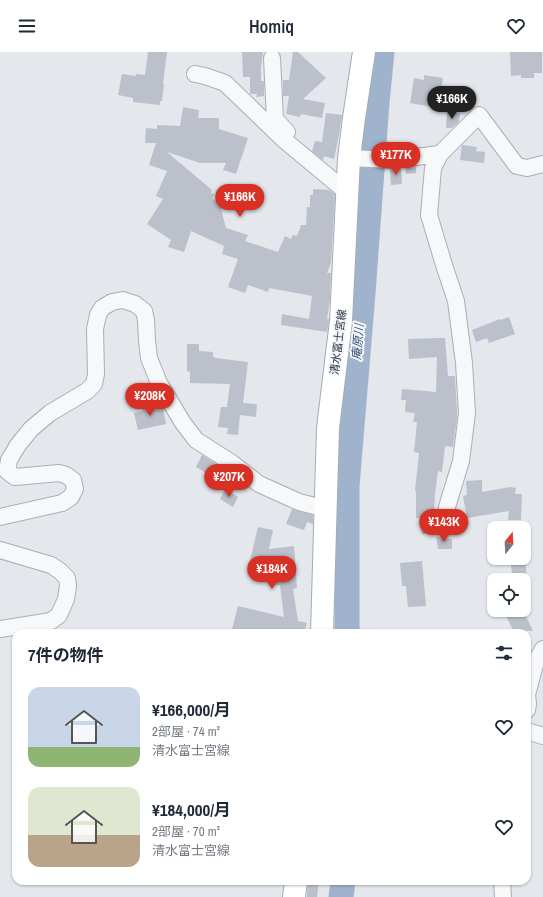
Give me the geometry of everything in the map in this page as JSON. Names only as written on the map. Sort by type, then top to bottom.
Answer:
[{"type":"main road","name":"清水富士宮線","points":[[322,629],[328,428],[341,321],[349,158],[364,52]]},
{"type":"main road","points":[[294,897],[296,885]]},
{"type":"street","points":[[272,58],[275,119],[291,136],[294,148]]},
{"type":"street","points":[[194,74],[225,83],[283,139],[348,193]]},
{"type":"street","points":[[448,522],[448,506],[461,461],[467,413],[464,363],[456,301],[429,216],[433,168],[440,154],[479,115],[518,166],[527,168],[543,164]]},
{"type":"street","points":[[349,158],[391,160],[440,154]]},
{"type":"street","points":[[0,517],[62,503],[71,497],[75,489],[73,480],[66,475],[59,473],[15,477],[7,471],[9,460],[18,445],[31,429],[50,413],[87,391],[94,384],[96,374],[95,329],[98,315],[102,308],[112,302],[122,300],[134,304],[144,311],[149,358],[159,383],[183,423],[196,440],[232,463],[258,484],[299,502],[326,508]]},
{"type":"street","points":[[0,550],[51,565],[67,578],[68,586],[66,599],[59,615],[51,621],[0,629]]},
{"type":"street","points":[[531,680],[536,661],[543,649]]},
{"type":"street","points":[[531,732],[543,736]]},
{"type":"street","points":[[502,885],[504,897]]},
{"type":"building","points":[[148,52],[167,52],[162,101],[160,101],[160,105],[133,102],[133,98],[118,95],[122,74],[136,76],[136,74],[145,75]]},
{"type":"building","points":[[242,52],[263,52],[261,81],[264,81],[264,96],[256,97],[257,94],[250,94],[250,77],[243,77]]},
{"type":"building","points":[[293,52],[298,52],[326,78],[303,99],[325,103],[322,118],[301,114],[300,117],[286,114],[289,96],[283,96],[283,80],[289,80]]},
{"type":"building","points":[[510,52],[542,52],[542,73],[534,73],[534,78],[521,78],[521,75],[511,76]]},
{"type":"building","points":[[424,75],[443,78],[438,108],[410,103],[414,78],[424,80]]},
{"type":"building","points":[[183,107],[199,110],[198,118],[219,118],[219,129],[248,138],[236,174],[223,170],[226,163],[200,163],[167,152],[212,190],[211,193],[214,194],[212,199],[219,201],[226,228],[248,235],[245,241],[278,252],[285,236],[291,239],[293,235],[297,236],[301,225],[306,225],[307,207],[310,207],[310,195],[313,195],[313,189],[329,190],[335,194],[331,263],[327,273],[331,273],[327,332],[281,325],[282,314],[309,319],[312,296],[269,288],[268,292],[248,285],[245,293],[228,287],[238,259],[222,254],[224,246],[191,231],[184,252],[168,247],[171,240],[147,224],[163,199],[156,196],[167,171],[149,165],[156,143],[145,143],[146,128],[157,129],[157,125],[180,126]]},
{"type":"building","points":[[447,112],[460,113],[459,122],[452,128],[446,128]]},
{"type":"building","points":[[326,113],[342,115],[334,159],[324,156],[323,160],[312,151],[315,141],[322,142]]},
{"type":"building","points":[[462,145],[477,147],[476,151],[485,152],[484,163],[460,160]]},
{"type":"building","points":[[416,167],[416,173],[406,174],[405,168]]},
{"type":"building","points":[[401,168],[402,184],[391,185],[390,169]]},
{"type":"building","points":[[509,317],[515,334],[489,343],[487,338],[476,342],[472,330]]},
{"type":"building","points":[[445,338],[448,376],[455,376],[457,418],[453,447],[445,446],[442,472],[438,471],[433,533],[422,534],[421,518],[416,518],[415,491],[419,453],[414,452],[417,422],[413,422],[415,413],[405,412],[406,400],[401,400],[402,389],[436,392],[437,357],[409,359],[408,339]]},
{"type":"building","points":[[187,344],[199,344],[199,351],[213,352],[213,357],[215,358],[248,362],[243,403],[257,404],[256,417],[240,415],[238,435],[227,434],[228,428],[218,427],[221,407],[227,407],[230,384],[190,383],[190,372],[187,371]]},
{"type":"building","points":[[160,404],[163,409],[166,424],[138,430],[134,413],[143,411],[142,407]]},
{"type":"building","points":[[202,455],[215,463],[208,474],[196,467]]},
{"type":"building","points":[[482,480],[482,492],[510,487],[516,488],[515,494],[522,494],[521,520],[508,520],[509,511],[467,518],[463,496],[467,495],[466,481]]},
{"type":"building","points":[[225,489],[238,497],[233,507],[220,499]]},
{"type":"building","points":[[292,509],[313,515],[313,524],[307,522],[304,530],[286,524]]},
{"type":"building","points":[[258,527],[273,530],[269,549],[294,546],[297,588],[293,589],[298,621],[307,623],[305,629],[232,629],[238,606],[284,617],[280,585],[271,586],[270,581],[268,582],[267,570],[249,565]]},
{"type":"building","points":[[436,537],[452,539],[452,549],[438,549]]},
{"type":"building","points":[[422,561],[426,606],[408,607],[406,586],[402,586],[400,563]]},
{"type":"building","points":[[511,565],[526,565],[526,573],[512,573]]},
{"type":"building","points":[[506,617],[526,617],[533,631],[531,631],[531,629],[512,629]]},
{"type":"building","points":[[308,885],[318,885],[317,897],[307,897]]},
{"type":"waterway","name":"庵原川","points":[[347,629],[347,486],[382,52]]},
{"type":"waterway","name":"庵原川","points":[[341,897],[342,885]]}]
